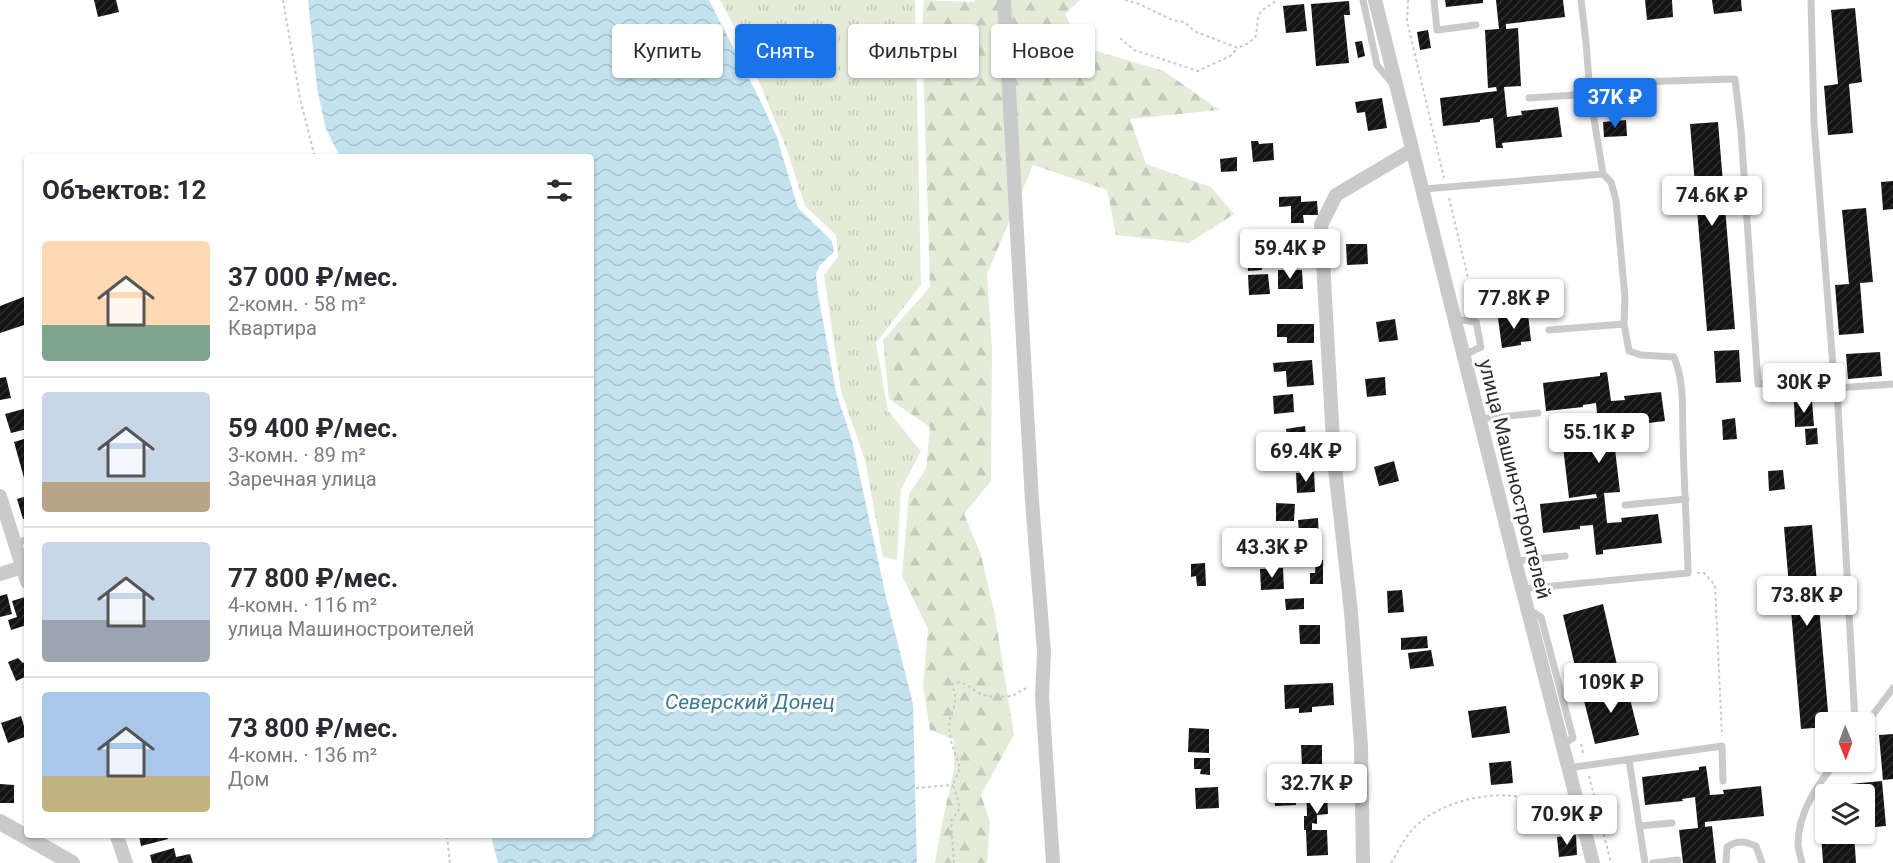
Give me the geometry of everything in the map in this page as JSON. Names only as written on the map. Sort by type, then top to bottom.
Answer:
[{"type":"street","points":[[1004,0],[1032,501],[1044,652],[1042,686],[1053,863]]},
{"type":"street","name":"улица Машиностроителей","points":[[1375,0],[1593,863]]},
{"type":"street","points":[[1363,863],[1361,746],[1351,612],[1334,459],[1321,225],[1336,195],[1412,150]]},
{"type":"street","points":[[0,496],[21,541],[24,573]]},
{"type":"street","points":[[0,574],[22,567]]},
{"type":"street","points":[[0,822],[24,836]]},
{"type":"street","points":[[28,838],[72,863]]},
{"type":"street","points":[[118,838],[126,863]]},
{"type":"lane","points":[[1363,0],[1377,65],[1396,88]]},
{"type":"lane","points":[[1434,0],[1437,30],[1476,25]]},
{"type":"lane","points":[[1522,589],[1689,573],[1683,437],[1684,405],[1679,371],[1674,357],[1641,355],[1629,351],[1624,324],[1625,298],[1616,200],[1611,182],[1603,174],[1590,93],[1581,0]]},
{"type":"lane","points":[[1810,0],[1814,123],[1834,379],[1837,388],[1854,712]]},
{"type":"lane","points":[[1529,98],[1590,93],[1598,83],[1735,79],[1741,130],[1758,384],[1834,379]]},
{"type":"lane","points":[[1424,189],[1603,174]]},
{"type":"lane","points":[[1455,319],[1476,322],[1481,347],[1464,355]]},
{"type":"lane","points":[[1549,330],[1624,324]]},
{"type":"lane","points":[[1837,388],[1893,384]]},
{"type":"lane","points":[[1480,419],[1538,413]]},
{"type":"lane","points":[[1625,505],[1686,499]]},
{"type":"lane","points":[[1515,561],[1565,555]]},
{"type":"lane","points":[[1875,712],[1893,688]]},
{"type":"lane","points":[[1568,768],[1722,746],[1723,781]]},
{"type":"lane","points":[[1629,760],[1645,863]]},
{"type":"lane","points":[[1802,863],[1798,844],[1803,818],[1814,793],[1830,772]]},
{"type":"lane","points":[[1639,826],[1672,823]]},
{"type":"lane","points":[[1726,863],[1727,847],[1735,842],[1745,841],[1756,846],[1762,863]]},
{"type":"lane","points":[[1653,863],[1678,860]]},
{"type":"path","points":[[283,0],[298,87],[314,154]]},
{"type":"path","points":[[1125,0],[1139,4],[1172,20],[1184,22],[1196,32],[1238,48]]},
{"type":"path","points":[[1120,38],[1134,50],[1198,71],[1230,56],[1238,48],[1249,43],[1256,36],[1258,17],[1262,11],[1278,0]]},
{"type":"path","points":[[1408,0],[1407,21],[1476,313]]},
{"type":"path","points":[[1485,348],[1534,559]]},
{"type":"path","points":[[1689,573],[1704,573],[1715,585],[1722,746]]},
{"type":"path","points":[[954,863],[951,821],[960,808],[953,785],[960,768],[951,740],[949,724],[956,705],[952,684],[963,682],[987,696],[1011,696],[1021,689],[1042,686]]},
{"type":"path","points":[[916,788],[953,785]]},
{"type":"path","points":[[1391,863],[1407,835],[1418,824],[1429,815],[1450,806],[1466,800],[1501,795],[1535,801],[1547,801],[1563,796]]},
{"type":"path","points":[[447,838],[450,863]]},
{"type":"green space","points":[[720,0],[915,0],[916,24],[848,24],[848,78],[917,78],[921,285],[876,343],[888,411],[921,451],[901,489],[897,560],[883,557],[865,460],[841,391],[824,275],[838,257],[836,235],[805,206],[787,150],[757,78],[836,78],[836,24],[735,24],[735,29]]},
{"type":"green space","points":[[924,0],[975,2],[975,0],[1080,0],[1065,14],[1070,24],[991,24],[991,78],[1095,78],[1095,51],[1164,71],[1219,110],[1130,119],[1146,164],[1211,187],[1234,214],[1189,243],[1116,235],[1107,190],[1033,165],[987,274],[992,349],[991,481],[964,514],[981,555],[995,616],[1014,735],[981,795],[990,822],[987,863],[935,863],[954,770],[954,739],[930,730],[923,686],[928,629],[902,576],[909,494],[926,469],[930,427],[889,399],[883,340],[930,287],[923,78],[979,78],[979,24],[922,24]]},
{"type":"water","name":"Северский Донец","points":[[308,0],[709,0],[721,24],[612,24],[612,78],[723,78],[723,27],[735,51],[735,78],[749,78],[762,104],[777,137],[798,208],[832,241],[834,252],[820,265],[816,274],[818,294],[836,392],[852,440],[886,597],[913,704],[917,863],[498,863],[492,838],[594,838],[594,154],[338,154],[326,129],[317,88]]},
{"type":"building","points":[[94,0],[116,0],[119,12],[98,17]]},
{"type":"building","points":[[1445,0],[1483,0],[1483,3],[1446,7]]},
{"type":"building","points":[[1496,0],[1563,0],[1565,17],[1506,24],[1506,29],[1518,28],[1521,86],[1504,87],[1507,117],[1522,115],[1521,111],[1558,107],[1562,137],[1502,143],[1503,148],[1496,148],[1493,118],[1480,120],[1480,122],[1443,126],[1440,98],[1497,91],[1496,87],[1488,88],[1485,30],[1499,29]]},
{"type":"building","points":[[1645,0],[1672,0],[1673,17],[1647,20]]},
{"type":"building","points":[[1712,0],[1741,0],[1742,11],[1714,14]]},
{"type":"building","points":[[1349,1],[1350,15],[1344,15],[1349,63],[1316,66],[1311,4]]},
{"type":"building","points":[[1304,4],[1307,31],[1286,33],[1283,6]]},
{"type":"building","points":[[1855,8],[1862,82],[1849,84],[1853,133],[1828,135],[1824,86],[1838,84],[1831,10]]},
{"type":"building","points":[[1428,30],[1431,48],[1420,50],[1417,32]]},
{"type":"building","points":[[1362,41],[1365,56],[1358,58],[1355,42]]},
{"type":"building","points":[[1382,98],[1387,128],[1368,131],[1365,112],[1357,113],[1355,102]]},
{"type":"building","points":[[1626,120],[1627,136],[1604,137],[1603,122]]},
{"type":"building","points":[[1718,122],[1735,329],[1707,331],[1690,124]]},
{"type":"building","points":[[1251,141],[1258,141],[1259,144],[1273,143],[1274,160],[1253,162]]},
{"type":"building","points":[[1237,157],[1237,171],[1221,172],[1220,159]]},
{"type":"building","points":[[1893,181],[1893,209],[1883,210],[1881,182]]},
{"type":"building","points":[[1301,196],[1301,202],[1317,201],[1318,215],[1303,215],[1304,223],[1291,223],[1291,206],[1279,207],[1279,197]]},
{"type":"building","points":[[1866,208],[1873,282],[1860,283],[1864,333],[1839,335],[1835,285],[1849,284],[1842,210]]},
{"type":"building","points":[[1308,242],[1309,262],[1289,263],[1288,244]]},
{"type":"building","points":[[1346,244],[1367,244],[1368,264],[1347,265]]},
{"type":"building","points":[[1261,245],[1262,270],[1248,271],[1247,246]]},
{"type":"building","points":[[1268,246],[1280,246],[1280,263],[1268,263]]},
{"type":"building","points":[[1278,270],[1302,270],[1303,289],[1278,289]]},
{"type":"building","points":[[1268,274],[1270,294],[1249,295],[1248,275]]},
{"type":"building","points":[[24,297],[24,325],[0,333],[0,306]]},
{"type":"building","points":[[1528,314],[1531,341],[1502,348],[1498,318]]},
{"type":"building","points":[[1395,319],[1398,340],[1379,342],[1376,322]]},
{"type":"building","points":[[1277,324],[1314,324],[1314,343],[1287,343],[1287,337],[1277,337]]},
{"type":"building","points":[[1739,350],[1741,382],[1716,383],[1714,351]]},
{"type":"building","points":[[1880,352],[1882,376],[1848,379],[1846,354]]},
{"type":"building","points":[[1312,360],[1314,385],[1287,387],[1286,371],[1274,372],[1273,363]]},
{"type":"building","points":[[1607,372],[1611,401],[1625,400],[1624,396],[1661,392],[1665,421],[1606,428],[1606,433],[1613,432],[1620,492],[1604,493],[1607,523],[1622,522],[1621,518],[1658,514],[1662,543],[1603,550],[1603,554],[1596,555],[1593,525],[1580,526],[1580,529],[1543,533],[1540,504],[1597,498],[1596,494],[1569,498],[1562,438],[1599,434],[1596,403],[1583,405],[1583,407],[1546,411],[1543,383],[1600,376],[1600,373]]},
{"type":"building","points":[[6,377],[11,398],[0,400],[0,378]]},
{"type":"building","points":[[1385,377],[1386,395],[1367,397],[1365,379]]},
{"type":"building","points":[[1786,391],[1787,400],[1776,401],[1775,392]]},
{"type":"building","points":[[1293,394],[1294,412],[1274,414],[1273,396]]},
{"type":"building","points":[[1812,401],[1814,426],[1795,427],[1794,402]]},
{"type":"building","points":[[24,409],[24,430],[11,433],[5,414]]},
{"type":"building","points":[[1735,418],[1737,439],[1723,440],[1722,420]]},
{"type":"building","points":[[1305,426],[1307,447],[1289,450],[1286,429]]},
{"type":"building","points":[[1817,428],[1818,444],[1806,445],[1805,429]]},
{"type":"building","points":[[24,439],[24,478],[14,442]]},
{"type":"building","points":[[1394,461],[1399,481],[1379,486],[1374,467]]},
{"type":"building","points":[[1783,470],[1785,489],[1769,491],[1768,471]]},
{"type":"building","points":[[1314,472],[1315,492],[1297,493],[1296,473]]},
{"type":"building","points":[[24,497],[24,519],[23,519],[17,499]]},
{"type":"building","points":[[1276,503],[1295,504],[1294,521],[1276,521]]},
{"type":"building","points":[[1318,518],[1319,542],[1300,543],[1298,520]]},
{"type":"building","points":[[1812,525],[1828,712],[1815,712],[1815,728],[1801,729],[1784,527]]},
{"type":"building","points":[[1316,559],[1323,560],[1323,584],[1310,584],[1310,573],[1315,573]]},
{"type":"building","points":[[1205,563],[1206,586],[1197,586],[1196,576],[1191,577],[1191,564]]},
{"type":"building","points":[[1283,568],[1284,589],[1261,590],[1260,569]]},
{"type":"building","points":[[1402,590],[1404,612],[1388,613],[1387,591]]},
{"type":"building","points":[[7,594],[12,614],[0,617],[0,596]]},
{"type":"building","points":[[24,597],[24,626],[11,630],[8,620],[17,617],[12,601]]},
{"type":"building","points":[[1304,598],[1304,609],[1286,610],[1285,599]]},
{"type":"building","points":[[1603,604],[1617,665],[1577,675],[1563,615]]},
{"type":"building","points":[[1299,625],[1320,625],[1320,644],[1300,644]]},
{"type":"building","points":[[1427,636],[1428,648],[1401,650],[1401,638]]},
{"type":"building","points":[[1431,650],[1434,666],[1410,669],[1408,653]]},
{"type":"building","points":[[18,658],[24,662],[24,677],[16,681],[8,662]]},
{"type":"building","points":[[1333,683],[1334,705],[1312,707],[1312,712],[1299,713],[1299,708],[1285,709],[1284,685]]},
{"type":"building","points":[[1626,683],[1639,735],[1595,744],[1582,693]]},
{"type":"building","points":[[1506,706],[1510,733],[1472,738],[1468,711]]},
{"type":"building","points":[[21,716],[24,737],[8,743],[1,723]]},
{"type":"building","points":[[1189,728],[1209,729],[1209,753],[1188,752]]},
{"type":"building","points":[[1893,734],[1893,779],[1883,780],[1879,735]]},
{"type":"building","points":[[1301,745],[1322,745],[1322,767],[1302,767]]},
{"type":"building","points":[[1194,758],[1210,758],[1210,775],[1200,774],[1201,769],[1194,769]]},
{"type":"building","points":[[1511,761],[1513,783],[1491,785],[1489,763]]},
{"type":"building","points":[[1706,766],[1710,795],[1724,794],[1723,790],[1761,786],[1764,816],[1705,822],[1705,827],[1712,826],[1716,863],[1683,863],[1679,830],[1698,828],[1695,797],[1682,799],[1683,801],[1645,805],[1642,777],[1699,770],[1699,767]]},
{"type":"building","points":[[1336,778],[1336,790],[1327,791],[1328,814],[1317,815],[1317,824],[1312,823],[1312,830],[1327,830],[1328,855],[1307,856],[1306,830],[1304,830],[1304,816],[1307,816],[1306,780]]},
{"type":"building","points":[[1882,781],[1886,826],[1875,827],[1875,784],[1850,784]]},
{"type":"building","points":[[0,784],[14,785],[14,803],[0,803]]},
{"type":"building","points":[[1218,787],[1219,808],[1196,809],[1195,788]]},
{"type":"building","points":[[1295,791],[1296,805],[1275,806],[1274,792]]},
{"type":"building","points":[[1576,835],[1577,855],[1559,857],[1557,837]]},
{"type":"building","points":[[139,838],[168,839],[141,846]]},
{"type":"building","points":[[1822,844],[1855,844],[1856,863],[1823,863]]},
{"type":"building","points":[[174,848],[176,857],[190,854],[193,863],[152,863],[150,855]]}]
